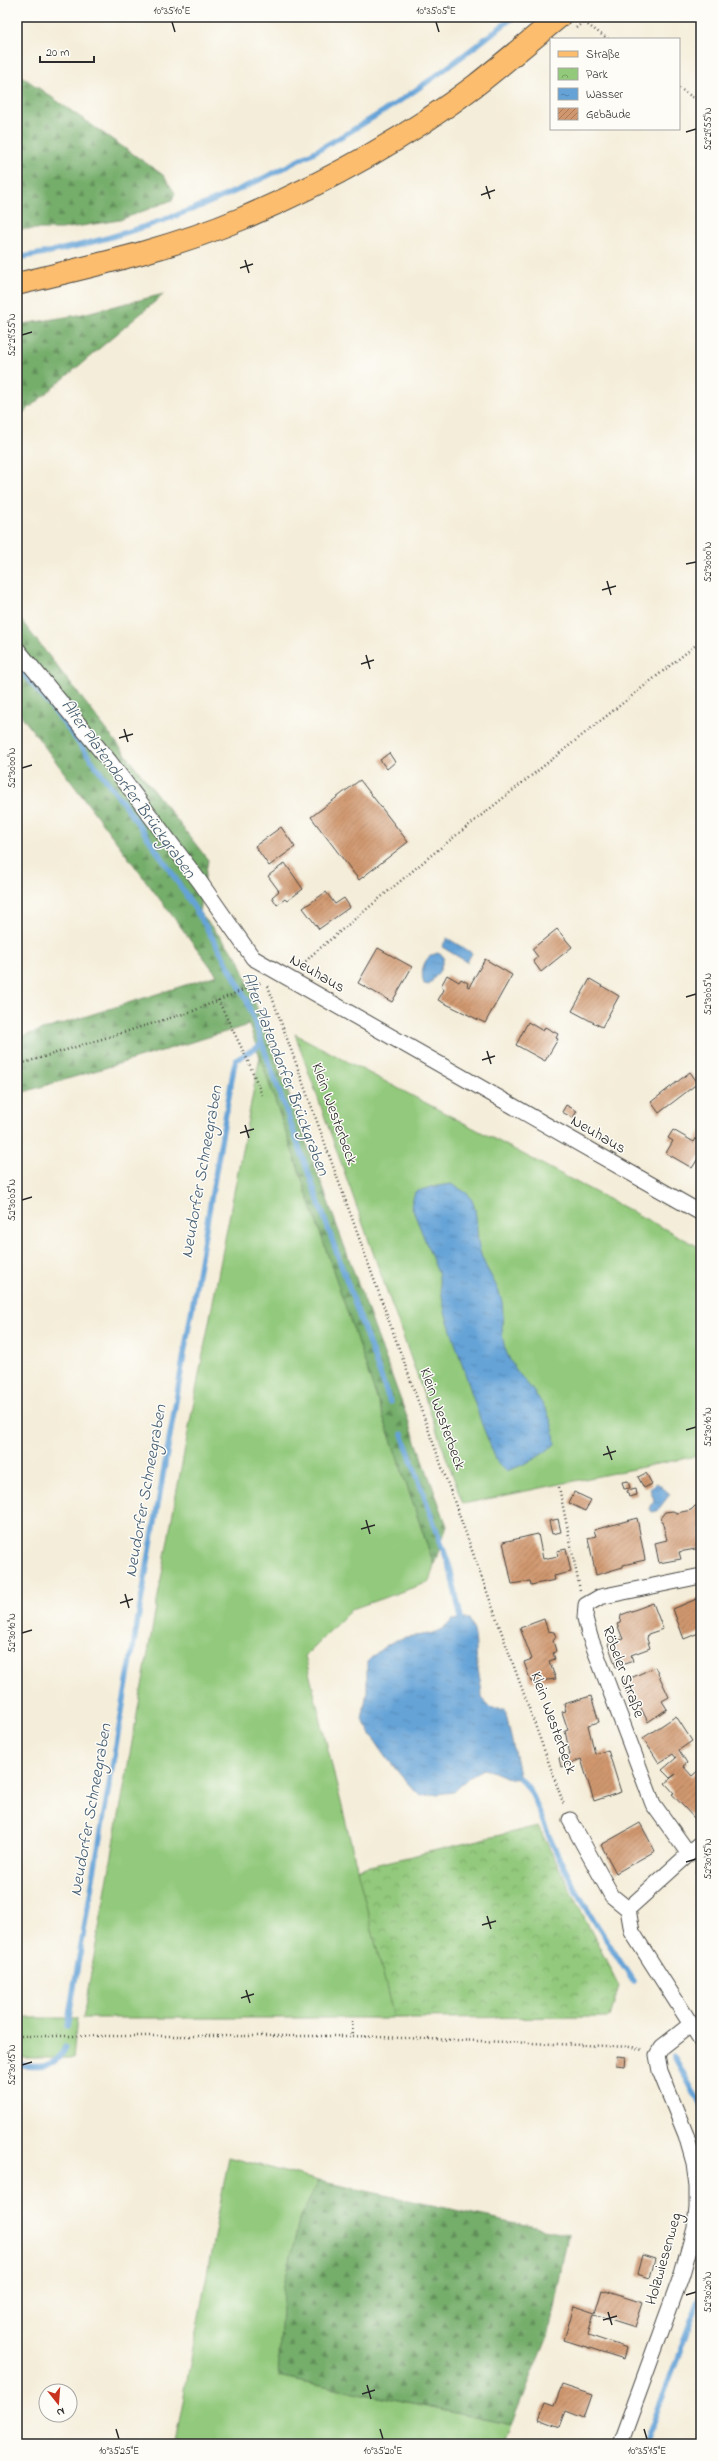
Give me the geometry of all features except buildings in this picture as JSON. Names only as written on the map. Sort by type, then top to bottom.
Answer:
[{"type":"main road","points":[[17,284],[116,260],[193,236],[240,219],[292,195],[381,148],[430,117],[476,85],[559,17]]},
{"type":"street","name":"Neuhaus","points":[[17,649],[110,762],[200,882],[253,958],[701,1213]]},
{"type":"street","points":[[586,1606],[600,1597],[701,1576]]},
{"type":"street","name":"Röbeler Straße","points":[[586,1606],[585,1618],[590,1637],[653,1804],[689,1854]]},
{"type":"street","points":[[570,1820],[612,1896],[628,1909],[632,1932],[701,2040]]},
{"type":"street","points":[[628,1909],[701,1843]]},
{"type":"street","points":[[657,2055],[662,2046],[690,2025]]},
{"type":"street","name":"Holzwiesenweg","points":[[620,2444],[682,2274],[695,2227],[697,2208],[697,2186],[694,2163],[686,2135],[660,2071],[657,2055]]},
{"type":"path","points":[[576,17],[607,38]]},
{"type":"path","points":[[680,89],[701,103]]},
{"type":"path","points":[[289,978],[312,954],[434,853],[701,641]]},
{"type":"path","name":"Klein Westerbeck","points":[[253,958],[265,980],[570,1820]]},
{"type":"path","points":[[17,1065],[161,1022],[265,980]]},
{"type":"path","points":[[218,1000],[249,1063],[262,1095]]},
{"type":"path","points":[[559,1486],[582,1596],[586,1606]]},
{"type":"path","points":[[352,2021],[353,2036]]},
{"type":"path","points":[[17,2036],[353,2036],[632,2047],[657,2055]]},
{"type":"green space","points":[[17,73],[163,175],[175,193],[172,200],[120,220],[62,229],[17,229]]},
{"type":"green space","points":[[164,294],[17,418],[17,325],[78,315]]},
{"type":"green space","points":[[17,615],[208,860],[199,912],[239,959],[447,1526],[434,1565],[249,1025],[17,1094],[17,1038],[217,975],[17,710]]},
{"type":"green space","points":[[295,1034],[701,1248],[701,1455],[463,1504]]},
{"type":"green space","points":[[260,1056],[434,1565],[429,1582],[352,1609],[305,1656],[394,2018],[83,2018],[176,1495]]},
{"type":"green space","points":[[538,1826],[619,1986],[610,2017],[394,2018],[357,1869]]},
{"type":"green space","points":[[17,2018],[77,2018],[73,2058],[17,2058]]},
{"type":"green space","points":[[229,2157],[319,2181],[299,2221],[278,2376],[512,2425],[505,2444],[175,2444]]},
{"type":"green space","points":[[319,2181],[568,2234],[549,2334],[512,2425],[278,2376],[283,2289],[299,2221]]},
{"type":"water","points":[[447,938],[472,953],[467,962],[442,947]]},
{"type":"water","points":[[438,953],[444,957],[440,970],[429,985],[424,984],[422,975],[424,965],[429,957]]},
{"type":"water","points":[[451,1184],[462,1190],[471,1198],[475,1210],[480,1251],[502,1301],[502,1334],[507,1354],[514,1366],[540,1400],[553,1427],[555,1444],[532,1460],[506,1471],[497,1462],[481,1422],[445,1312],[438,1273],[411,1205],[415,1192],[431,1187]]},
{"type":"water","points":[[657,1483],[670,1494],[657,1511],[652,1512],[650,1509],[654,1500],[650,1488]]},
{"type":"water","points":[[469,1619],[474,1630],[482,1698],[493,1709],[505,1709],[520,1779],[505,1777],[483,1769],[470,1776],[454,1792],[420,1796],[388,1760],[362,1719],[367,1692],[367,1662],[390,1643],[401,1638],[437,1632],[452,1620]]},
{"type":"waterway","points":[[17,258],[115,236],[163,220],[256,182],[344,135],[403,99],[514,17]]},
{"type":"waterway","points":[[617,22],[622,17]]},
{"type":"waterway","name":"Alter Platendorfer Brückgraben","points":[[17,667],[74,737],[164,861],[216,944],[247,1001],[390,1402]]},
{"type":"waterway","name":"Neudorfer Schneegraben","points":[[67,2027],[234,1067],[236,1060],[262,1044]]},
{"type":"waterway","name":"Alter Platendorfer Brückgraben","points":[[402,1434],[450,1568],[461,1619]]},
{"type":"waterway","name":"Alter Platendorfer Brückgraben","points":[[520,1779],[525,1783],[532,1794],[553,1845],[573,1885],[633,1981]]},
{"type":"waterway","name":"Neudorfer Schneegraben","points":[[17,2065],[46,2065],[56,2060],[61,2055],[65,2047]]},
{"type":"waterway","name":"Alter Platendorfer Brückgraben","points":[[674,2056],[701,2106]]},
{"type":"waterway","name":"Alter Platendorfer Brückgraben","points":[[645,2444],[701,2295]]}]
